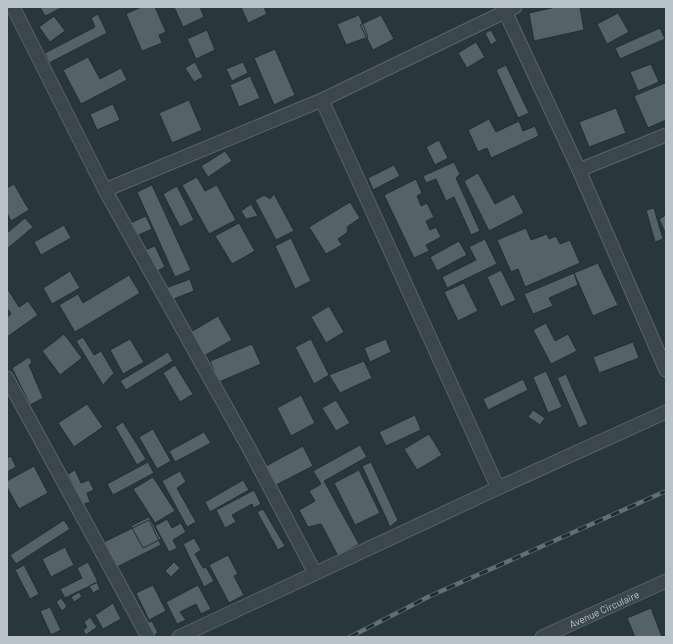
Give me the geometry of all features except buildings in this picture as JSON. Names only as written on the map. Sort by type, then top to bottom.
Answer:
[{"type":"street","points":[[13,7],[105,190],[250,450],[315,573]]},
{"type":"street","points":[[105,190],[322,100],[508,8],[666,370]]},
{"type":"street","points":[[322,100],[498,488]]},
{"type":"street","points":[[579,170],[666,135]]},
{"type":"street","points":[[7,378],[148,637]]},
{"type":"street","points":[[179,637],[498,488],[666,412]]},
{"type":"street","name":"Avenue Circulaire","points":[[542,637],[666,581]]},
{"type":"railway","points":[[350,637],[428,597],[666,491]]}]
